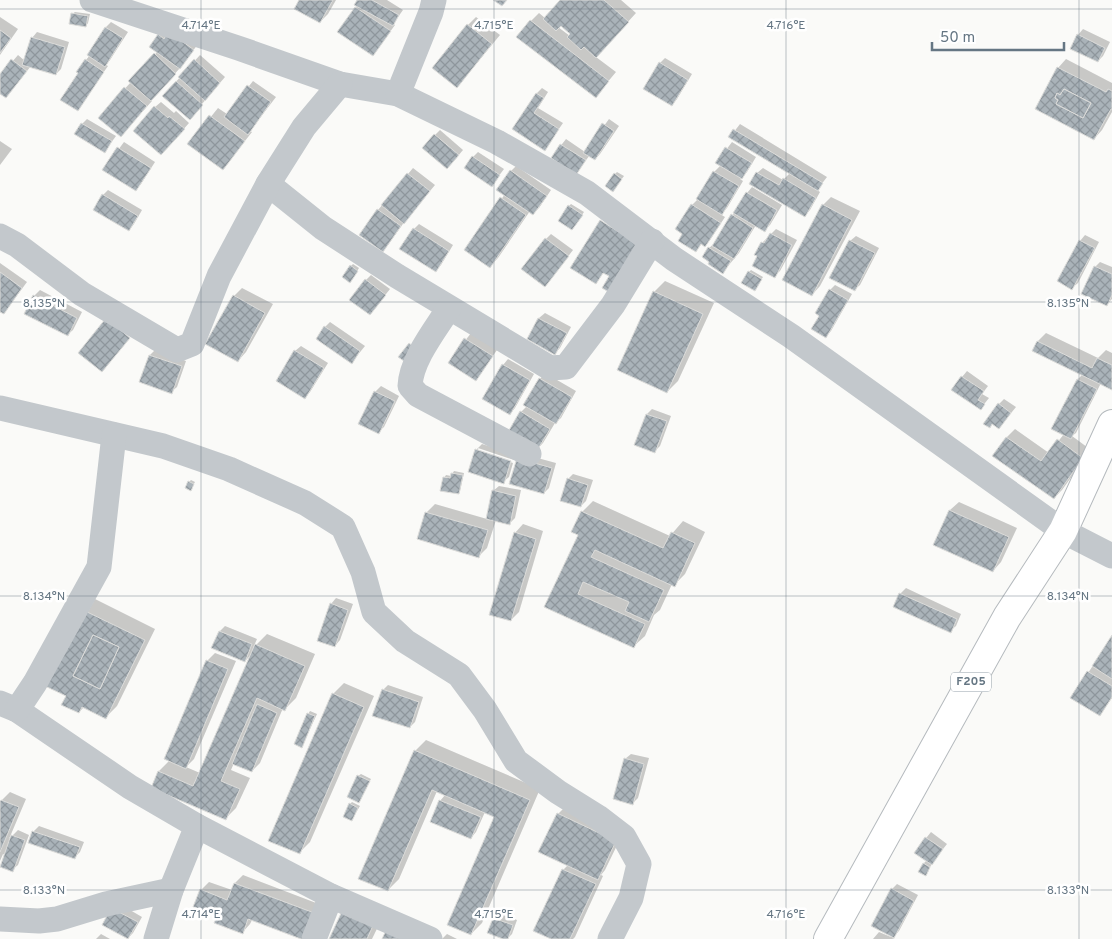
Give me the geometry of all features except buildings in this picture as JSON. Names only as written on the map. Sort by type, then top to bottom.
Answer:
[{"type":"main road","name":"F205","points":[[828,939],[1007,617],[1062,531],[1112,424]]},
{"type":"street","points":[[92,0],[340,84],[398,94],[497,142],[587,193],[674,259],[791,336],[1062,531],[1112,556]]},
{"type":"street","points":[[398,94],[434,0]]},
{"type":"street","points":[[0,236],[17,245],[82,294],[177,350],[192,344],[219,276],[268,184],[304,127],[340,84]]},
{"type":"street","points":[[268,184],[323,228],[397,276],[550,368],[566,367],[613,305],[652,241]]},
{"type":"street","points":[[450,308],[420,355],[410,376],[410,386],[418,395],[529,454]]},
{"type":"street","points":[[0,408],[163,446],[229,469],[306,503],[343,527],[362,572],[374,612],[405,641],[459,675],[485,710],[516,761],[624,837],[639,864],[632,898],[610,939]]},
{"type":"street","points":[[114,435],[99,567],[39,675],[9,706],[130,788],[197,826],[331,896],[430,939]]},
{"type":"street","points":[[156,939],[172,890],[197,826]]},
{"type":"street","points":[[0,918],[39,921],[57,919],[106,904],[172,890]]},
{"type":"street","points":[[314,939],[331,896]]}]
